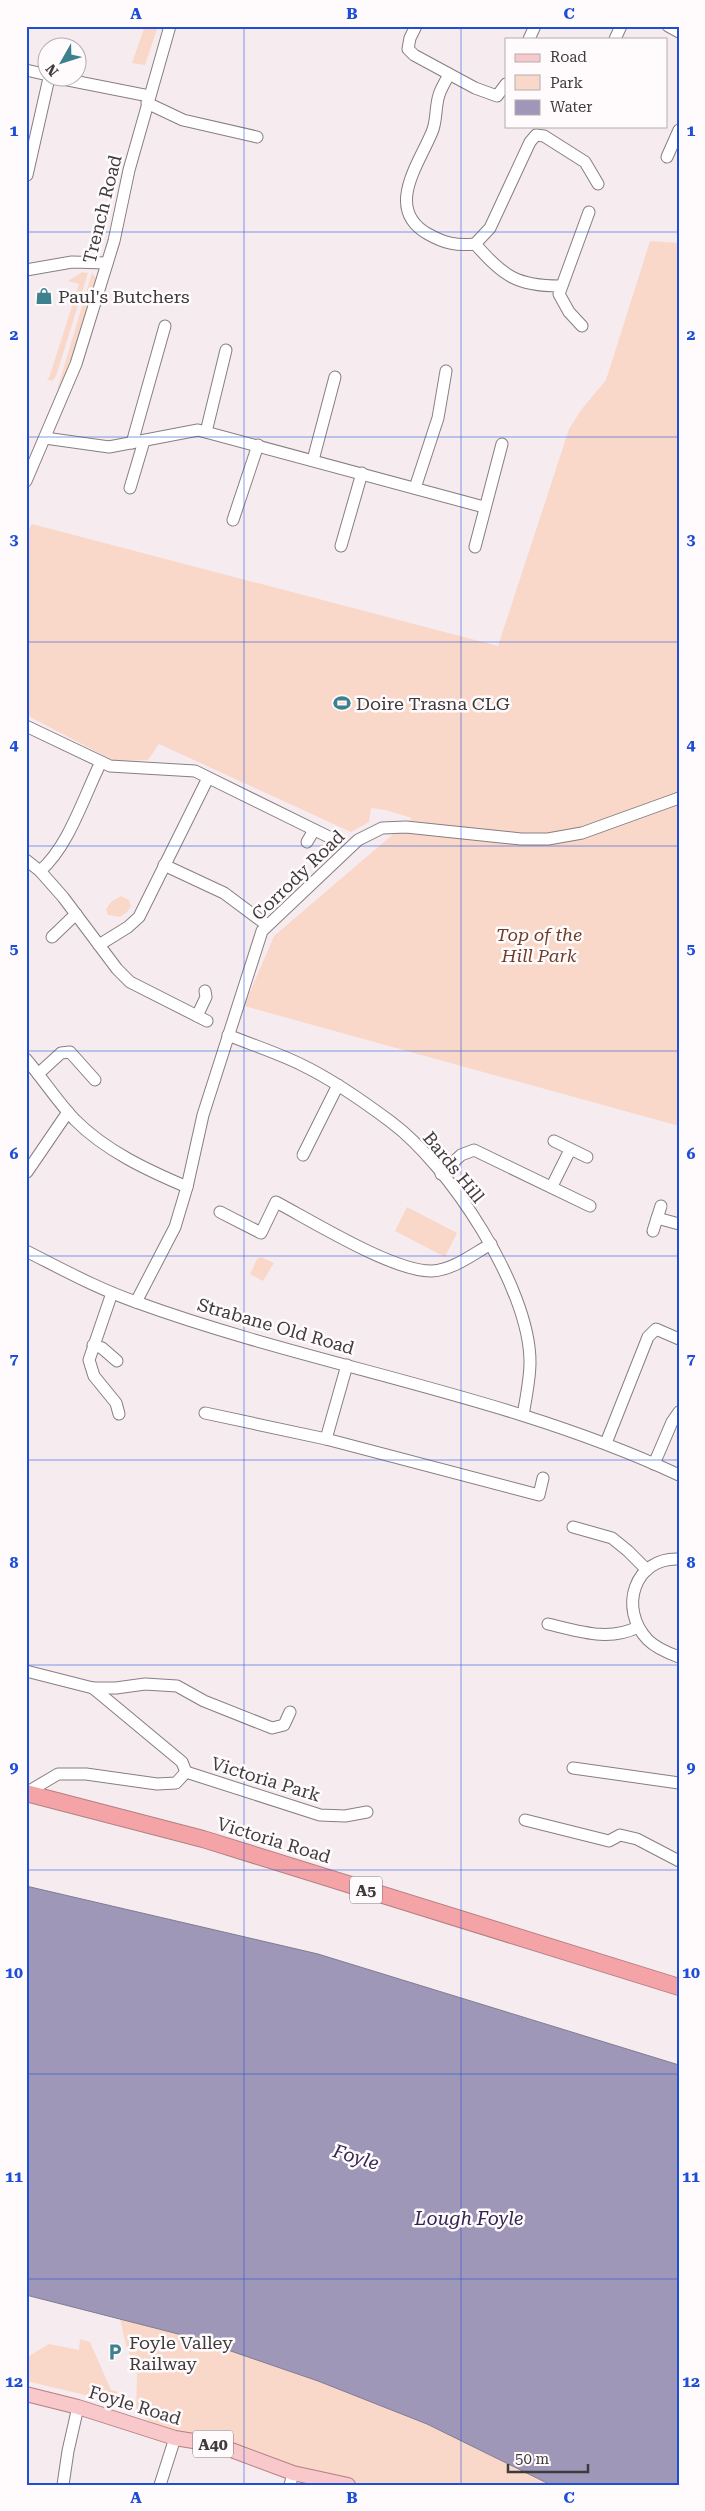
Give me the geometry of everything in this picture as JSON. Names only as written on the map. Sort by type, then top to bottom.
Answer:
[{"type":"highway","name":"Victoria Road","points":[[26,1793],[203,1839],[679,1987]]},
{"type":"main road","name":"Foyle Road","points":[[26,2394],[78,2407],[175,2438],[218,2445],[292,2479],[348,2485]]},
{"type":"street","name":"Trench Road","points":[[26,481],[76,364],[107,263],[148,100],[170,26]]},
{"type":"street","points":[[416,26],[410,38],[408,49],[449,74],[497,96],[505,85]]},
{"type":"street","points":[[529,38],[535,26]]},
{"type":"street","points":[[615,38],[621,26]]},
{"type":"street","points":[[668,26],[679,32]]},
{"type":"street","points":[[449,74],[439,94],[433,130],[410,176],[406,206],[412,219],[423,231],[443,242],[458,245],[475,244],[490,228],[530,142],[536,135],[544,136],[586,162],[598,184]]},
{"type":"street","points":[[88,85],[148,100],[183,120],[257,137]]},
{"type":"street","points":[[27,175],[45,88]]},
{"type":"street","points":[[667,157],[679,130]]},
{"type":"street","points":[[582,326],[564,304],[559,294],[560,286],[575,254],[589,212]]},
{"type":"street","points":[[475,244],[505,274],[521,283],[560,286]]},
{"type":"street","points":[[26,270],[72,262],[107,263]]},
{"type":"street","points":[[130,488],[138,442],[165,326]]},
{"type":"street","points":[[206,432],[226,350]]},
{"type":"street","points":[[415,488],[438,418],[446,371]]},
{"type":"street","points":[[313,460],[335,377]]},
{"type":"street","points":[[45,438],[109,447],[198,430],[484,507]]},
{"type":"street","points":[[475,547],[502,444]]},
{"type":"street","points":[[233,520],[258,445]]},
{"type":"street","points":[[341,546],[362,473]]},
{"type":"street","points":[[26,726],[102,762],[119,768],[194,771],[330,837]]},
{"type":"street","points":[[40,871],[51,862],[102,762]]},
{"type":"street","points":[[99,945],[128,927],[139,917],[208,778]]},
{"type":"street","name":"Corrody Road","points":[[136,1302],[175,1226],[187,1187],[204,1115],[262,931],[358,840],[382,828],[406,826],[521,839],[548,839],[582,833],[679,798]]},
{"type":"street","points":[[307,842],[314,830]]},
{"type":"street","points":[[26,860],[40,871],[130,982],[202,1019],[206,997],[205,991]]},
{"type":"street","points":[[164,865],[224,893],[267,925]]},
{"type":"street","points":[[52,937],[76,914]]},
{"type":"street","name":"Bards Hill","points":[[228,1035],[302,1065],[338,1085],[392,1123],[441,1174],[491,1244],[509,1281],[523,1319],[530,1362],[522,1415]]},
{"type":"street","points":[[38,1074],[61,1053],[70,1052],[95,1080]]},
{"type":"street","points":[[26,1060],[68,1112],[98,1138],[124,1156],[187,1187]]},
{"type":"street","points":[[303,1155],[338,1085]]},
{"type":"street","points":[[27,1172],[68,1112]]},
{"type":"street","points":[[554,1141],[587,1157]]},
{"type":"street","points":[[441,1174],[461,1155],[474,1150],[590,1206]]},
{"type":"street","points":[[552,1186],[570,1150]]},
{"type":"street","points":[[220,1212],[261,1232],[276,1202],[382,1258],[413,1268],[432,1271],[449,1267],[491,1244]]},
{"type":"street","points":[[653,1231],[661,1206]]},
{"type":"street","points":[[657,1218],[679,1224]]},
{"type":"street","name":"Strabane Old Road","points":[[26,1251],[112,1293],[136,1302],[234,1334],[522,1415],[606,1442],[679,1475]]},
{"type":"street","points":[[112,1293],[89,1360],[94,1376],[116,1403],[119,1414]]},
{"type":"street","points":[[606,1442],[648,1337],[656,1329],[679,1339]]},
{"type":"street","points":[[93,1345],[102,1348],[117,1361]]},
{"type":"street","points":[[326,1439],[347,1365]]},
{"type":"street","points":[[205,1412],[326,1439],[539,1495],[543,1478]]},
{"type":"street","points":[[654,1464],[672,1422],[679,1412]]},
{"type":"street","points":[[573,1527],[612,1538],[647,1570]]},
{"type":"street","points":[[679,1559],[667,1558],[647,1570],[632,1595],[631,1612],[638,1627],[648,1640],[665,1652],[679,1657]]},
{"type":"street","points":[[548,1624],[592,1635],[614,1636],[638,1627]]},
{"type":"street","name":"Victoria Park","points":[[26,1671],[93,1688],[182,1762],[186,1772]]},
{"type":"street","points":[[93,1688],[116,1688],[145,1684],[178,1686],[204,1701],[272,1728],[284,1725],[290,1712]]},
{"type":"street","points":[[573,1768],[679,1783]]},
{"type":"street","name":"Victoria Park","points":[[26,1793],[58,1774],[86,1774],[157,1784],[176,1783],[186,1772]]},
{"type":"street","name":"Victoria Park","points":[[186,1772],[320,1815],[345,1816],[367,1812]]},
{"type":"street","points":[[525,1820],[609,1841],[620,1835],[637,1840],[679,1860]]},
{"type":"street","points":[[63,2485],[68,2451],[78,2407]]},
{"type":"street","points":[[160,2485],[175,2438]]},
{"type":"green space","points":[[145,26],[158,26],[145,65],[132,63]]},
{"type":"green space","name":"Top of the Hill Park","points":[[650,241],[679,243],[679,1126],[244,1006],[274,936],[412,818],[371,808],[369,822],[351,832],[159,744],[148,760],[114,761],[32,718],[26,712],[26,534],[32,524],[498,646],[569,429],[581,410],[606,380]]},
{"type":"green space","points":[[82,272],[88,273],[56,376],[52,381],[46,379],[49,378],[79,284],[68,281]]},
{"type":"green space","points":[[92,273],[96,278],[66,374],[57,390]]},
{"type":"green space","points":[[121,896],[129,900],[131,906],[127,912],[120,917],[108,915],[106,909],[111,902]]},
{"type":"green space","points":[[407,1207],[457,1233],[445,1257],[395,1231]]},
{"type":"green space","points":[[261,1257],[274,1263],[263,1281],[250,1274],[257,1259]]},
{"type":"green space","points":[[120,2319],[190,2337],[318,2381],[427,2424],[551,2485],[348,2485],[175,2438],[136,2412],[137,2374],[126,2345]]},
{"type":"green space","points":[[80,2339],[90,2342],[111,2390],[117,2391],[117,2394],[107,2399],[106,2396],[102,2399],[26,2381],[26,2358],[49,2344],[79,2350]]},
{"type":"water","name":"Lough Foyle","points":[[26,1886],[318,1954],[679,2065],[679,2485],[551,2485],[427,2424],[318,2381],[190,2337],[26,2295]]},
{"type":"place","name":"Paul's Butchers","points":[[44,296]]},
{"type":"place","name":"Doire Trasna CLG","points":[[342,703]]},
{"type":"place","name":"Foyle Valley Railway","points":[[115,2352]]},
{"type":"water label","name":"Foyle","points":[[356,2157]]}]
